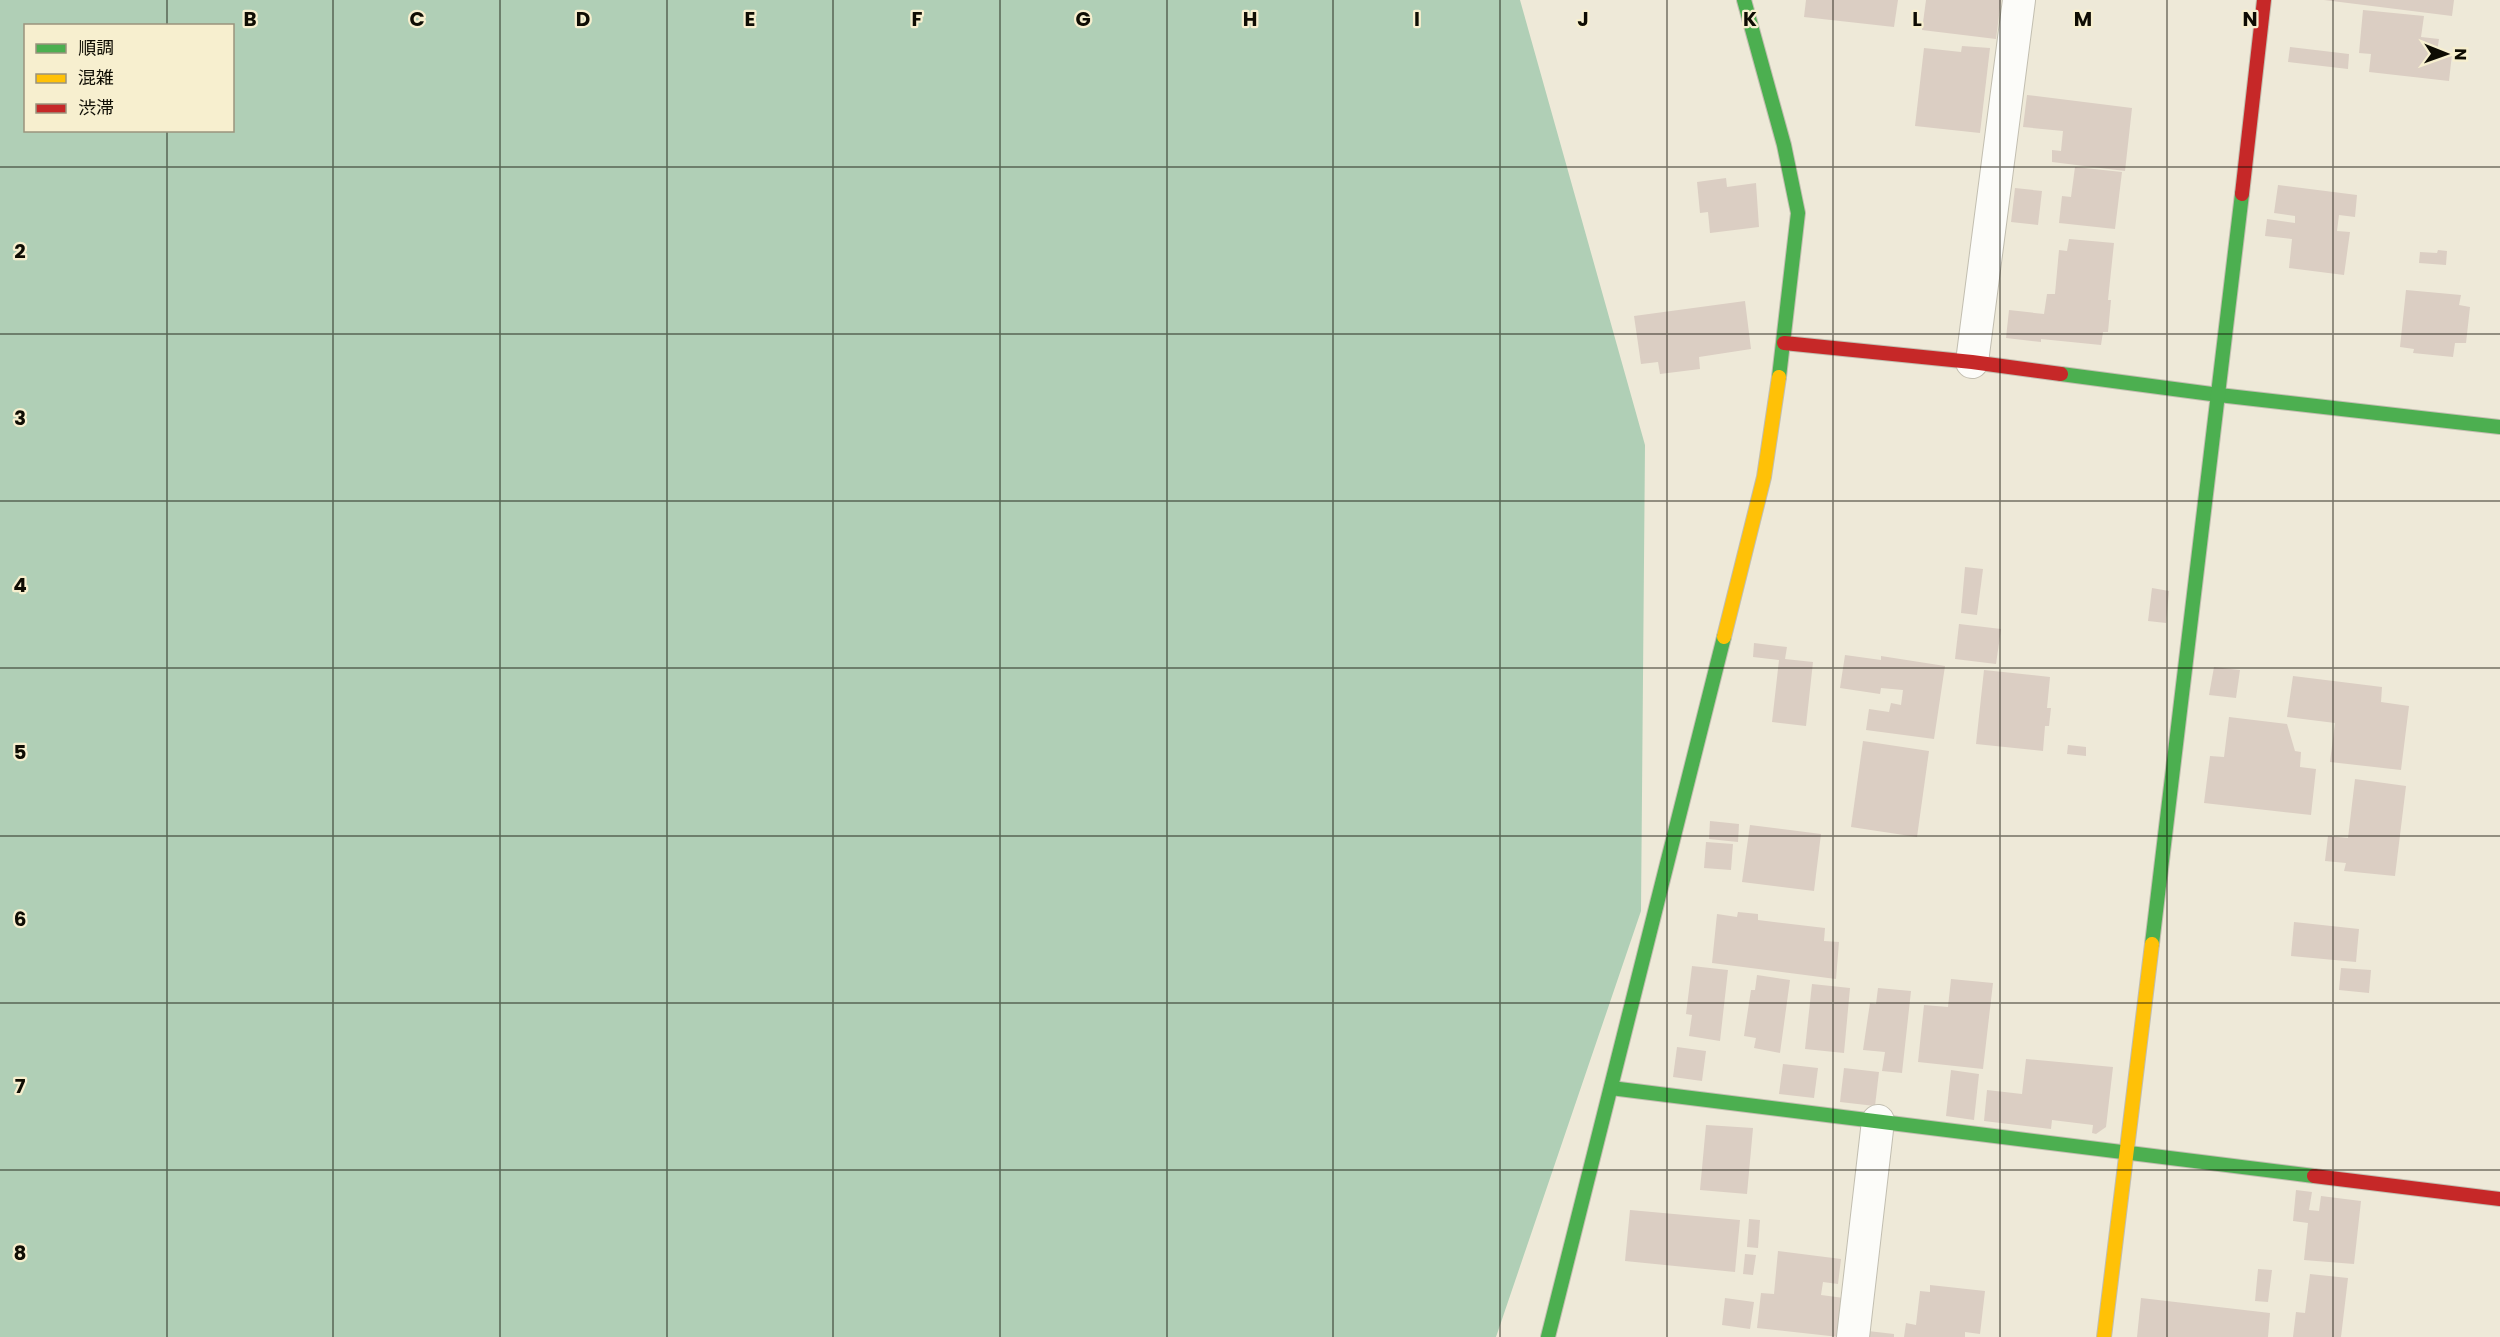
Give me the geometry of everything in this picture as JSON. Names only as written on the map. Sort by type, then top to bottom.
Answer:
[{"type":"street","points":[[1548,1337],[1764,477],[1784,344],[1798,213],[1784,145],[1744,0]]},
{"type":"street","points":[[1972,362],[2019,0]]},
{"type":"street","points":[[2103,1337],[2219,395],[2264,0]]},
{"type":"street","points":[[1784,344],[1972,362],[2219,395],[2500,427]]},
{"type":"street","points":[[1611,1088],[2500,1199]]},
{"type":"street","points":[[1853,1337],[1878,1121]]},
{"type":"green space","points":[[0,0],[1520,0],[1645,445],[1641,911],[1496,1337],[0,1337]]},
{"type":"building","points":[[1806,0],[1898,0],[1894,27],[1804,17]]},
{"type":"building","points":[[1926,0],[2001,0],[1996,39],[1922,30]]},
{"type":"building","points":[[2324,0],[2454,0],[2452,16]]},
{"type":"building","points":[[2363,10],[2424,16],[2421,37],[2439,39],[2437,52],[2452,54],[2449,81],[2369,72],[2371,54],[2359,53]]},
{"type":"building","points":[[1962,46],[1990,48],[1980,133],[1915,126],[1924,48],[1961,52]]},
{"type":"building","points":[[2290,47],[2349,54],[2348,69],[2288,62]]},
{"type":"building","points":[[2027,95],[2132,108],[2125,171],[2052,162],[2052,150],[2061,151],[2063,131],[2023,127]]},
{"type":"building","points":[[2075,167],[2122,172],[2115,229],[2059,223],[2062,196],[2071,197]]},
{"type":"building","points":[[1726,178],[1727,187],[1756,183],[1759,227],[1710,233],[1708,212],[1700,213],[1697,182]]},
{"type":"building","points":[[2278,185],[2357,195],[2355,217],[2339,215],[2337,231],[2350,232],[2344,275],[2289,268],[2292,239],[2265,236],[2267,219],[2295,223],[2295,216],[2274,213]]},
{"type":"building","points":[[2015,188],[2042,191],[2038,225],[2011,222]]},
{"type":"building","points":[[2069,239],[2114,243],[2108,300],[2111,300],[2108,332],[2103,332],[2101,345],[2006,338],[2009,310],[2044,314],[2047,294],[2055,294],[2059,250],[2067,251]]},
{"type":"building","points":[[2438,250],[2447,251],[2446,265],[2419,263],[2420,252],[2437,253]]},
{"type":"building","points":[[2406,290],[2461,295],[2459,305],[2470,307],[2466,343],[2455,343],[2453,357],[2413,353],[2414,349],[2400,347]]},
{"type":"building","points":[[1745,301],[1751,349],[1699,357],[1700,369],[1660,374],[1658,362],[1641,364],[1634,316]]},
{"type":"building","points":[[1965,567],[1983,569],[1977,615],[1961,613]]},
{"type":"building","points":[[2152,588],[2169,591],[2166,623],[2148,621]]},
{"type":"building","points":[[1959,624],[2001,629],[1996,664],[1955,659]]},
{"type":"building","points":[[1754,643],[1787,647],[1785,659],[1813,662],[1806,726],[1772,722],[1779,660],[1753,657]]},
{"type":"building","points":[[1845,655],[1881,660],[1881,656],[1945,666],[1934,739],[1866,730],[1869,709],[1889,712],[1891,703],[1901,705],[1903,690],[1881,688],[1880,694],[1840,688]]},
{"type":"building","points":[[2214,667],[2240,670],[2236,698],[2209,695]]},
{"type":"building","points":[[1984,670],[2050,677],[2047,708],[2051,708],[2049,726],[2045,726],[2043,751],[1976,744]]},
{"type":"building","points":[[2293,676],[2382,687],[2381,702],[2409,706],[2401,770],[2330,762],[2335,723],[2287,717]]},
{"type":"building","points":[[2229,717],[2287,724],[2295,751],[2301,752],[2300,767],[2316,769],[2311,815],[2204,803],[2210,756],[2224,757]]},
{"type":"building","points":[[1863,741],[1929,751],[1917,837],[1851,827]]},
{"type":"building","points":[[2068,745],[2086,747],[2086,756],[2067,754]]},
{"type":"building","points":[[2355,779],[2406,786],[2395,876],[2344,871],[2346,863],[2325,861],[2328,836],[2348,838]]},
{"type":"building","points":[[1710,821],[1739,824],[1738,842],[1709,839]]},
{"type":"building","points":[[1750,825],[1821,834],[1814,891],[1742,882]]},
{"type":"building","points":[[1706,842],[1733,844],[1731,870],[1704,868]]},
{"type":"building","points":[[1738,912],[1758,914],[1758,920],[1825,928],[1824,941],[1839,942],[1836,979],[1712,963],[1717,914],[1737,917]]},
{"type":"building","points":[[2294,922],[2359,929],[2356,962],[2291,956]]},
{"type":"building","points":[[1692,966],[1728,970],[1720,1041],[1689,1036],[1692,1015],[1686,1014]]},
{"type":"building","points":[[2341,968],[2371,970],[2369,993],[2339,990]]},
{"type":"building","points":[[1757,975],[1790,980],[1780,1053],[1754,1048],[1756,1038],[1744,1036],[1751,990],[1755,990]]},
{"type":"building","points":[[1951,979],[1993,983],[1983,1069],[1918,1062],[1924,1005],[1948,1007]]},
{"type":"building","points":[[1812,984],[1850,988],[1844,1053],[1805,1049]]},
{"type":"building","points":[[1878,988],[1911,991],[1902,1073],[1882,1071],[1885,1052],[1863,1050],[1870,1003],[1876,1004]]},
{"type":"building","points":[[1677,1047],[1706,1051],[1702,1081],[1673,1077]]},
{"type":"building","points":[[2026,1059],[2113,1067],[2106,1127],[2096,1134],[2092,1133],[2093,1125],[2052,1120],[2051,1129],[1984,1121],[1987,1090],[2022,1094]]},
{"type":"building","points":[[1783,1064],[1818,1068],[1814,1098],[1779,1094]]},
{"type":"building","points":[[1844,1068],[1879,1072],[1875,1106],[1840,1102]]},
{"type":"building","points":[[1951,1070],[1979,1074],[1974,1120],[1946,1116]]},
{"type":"building","points":[[1706,1125],[1753,1128],[1747,1194],[1700,1190]]},
{"type":"building","points":[[2296,1190],[2312,1192],[2309,1210],[2319,1211],[2321,1196],[2361,1201],[2354,1264],[2304,1260],[2308,1223],[2293,1221]]},
{"type":"building","points":[[1630,1210],[1740,1220],[1735,1272],[1625,1261]]},
{"type":"building","points":[[1749,1219],[1760,1220],[1758,1248],[1747,1247]]},
{"type":"building","points":[[1778,1251],[1841,1259],[1838,1284],[1823,1282],[1821,1295],[1844,1298],[1839,1337],[1757,1328],[1761,1293],[1774,1294]]},
{"type":"building","points":[[1745,1254],[1756,1255],[1753,1275],[1743,1274]]},
{"type":"building","points":[[2258,1269],[2272,1270],[2268,1302],[2255,1301]]},
{"type":"building","points":[[2310,1274],[2348,1278],[2341,1337],[2293,1337],[2296,1312],[2305,1313]]},
{"type":"building","points":[[1930,1285],[1985,1291],[1980,1334],[1965,1332],[1965,1337],[1904,1337],[1906,1323],[1916,1325],[1920,1291],[1930,1292]]},
{"type":"building","points":[[1725,1298],[1754,1302],[1750,1329],[1722,1325]]},
{"type":"building","points":[[2141,1298],[2270,1313],[2268,1337],[2137,1337]]},
{"type":"building","points":[[1868,1331],[1894,1334],[1894,1337],[1867,1337]]},
{"type":"traffic: fast","points":[[1744,0],[1784,145],[1798,213],[1779,377]]},
{"type":"traffic: fast","points":[[2152,944],[2242,194]]},
{"type":"traffic: fast","points":[[2061,374],[2219,395],[2500,427]]},
{"type":"traffic: fast","points":[[1548,1337],[1724,637]]},
{"type":"traffic: fast","points":[[1611,1088],[2314,1176]]},
{"type":"traffic: slow","points":[[1724,637],[1764,477],[1779,377]]},
{"type":"traffic: slow","points":[[2104,1337],[2152,944]]},
{"type":"traffic: jam","points":[[2242,194],[2264,0]]},
{"type":"traffic: jam","points":[[1784,343],[1972,362],[2061,374]]},
{"type":"traffic: jam","points":[[2314,1176],[2500,1199]]}]
